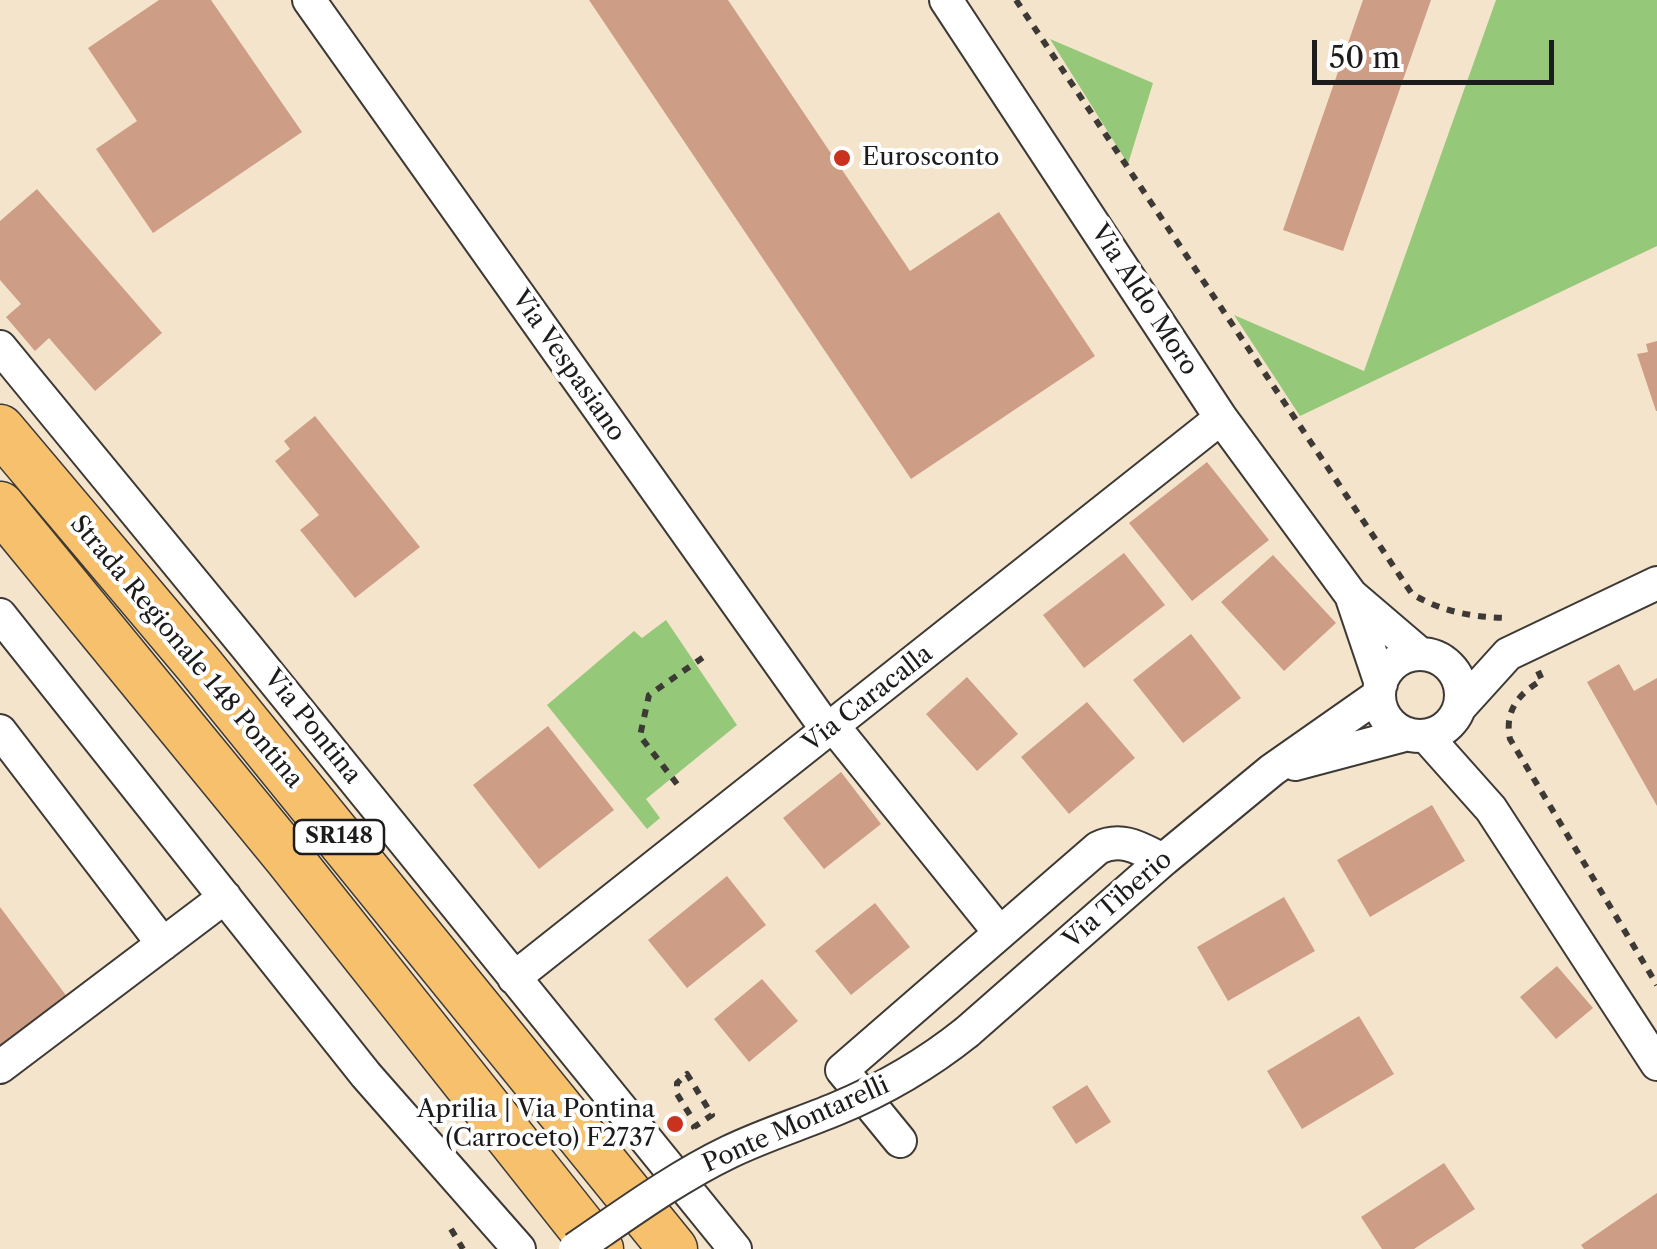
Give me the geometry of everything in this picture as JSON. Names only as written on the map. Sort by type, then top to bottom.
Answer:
[{"type":"highway","name":"Strada Regionale 148 Pontina","points":[[0,429],[199,665],[673,1249]]},
{"type":"highway","name":"Strada Regionale 148 Pontina","points":[[0,506],[288,857],[600,1249]]},
{"type":"street","name":"Via Vespasiano","points":[[309,0],[831,729],[1000,932]]},
{"type":"street","name":"Via Aldo Moro","points":[[946,0],[1222,418],[1351,595],[1430,657],[1451,668],[1461,694],[1458,711],[1491,809]]},
{"type":"street","name":"Via Pontina","points":[[0,347],[736,1249]]},
{"type":"street","name":"Via Caracalla","points":[[514,978],[1222,418]]},
{"type":"street","points":[[1417,735],[1438,732],[1448,725],[1516,651],[1657,582]]},
{"type":"street","name":"Via Aldo Moro","points":[[1351,595],[1387,719],[1396,728],[1417,735],[1491,809],[1657,1064]]},
{"type":"street","points":[[0,616],[366,1074],[519,1249]]},
{"type":"street","points":[[1380,690],[1386,672],[1407,656],[1516,651]]},
{"type":"street","name":"Via Tiberio","points":[[967,1032],[1163,860],[1272,770],[1380,690]]},
{"type":"street","points":[[0,732],[163,944]]},
{"type":"street","name":"Via Tiberio","points":[[1272,770],[1417,735]]},
{"type":"street","points":[[900,1141],[842,1070],[1098,848],[1118,842],[1163,860]]},
{"type":"street","points":[[0,1067],[225,897]]},
{"type":"street","name":"Ponte Montarelli","points":[[574,1249],[715,1159],[882,1087],[967,1032]]},
{"type":"path","points":[[1016,0],[1412,594],[1454,613],[1510,618],[1516,651],[1542,680],[1523,691],[1516,701],[1508,727],[1510,739],[1657,986]]},
{"type":"path","points":[[677,784],[640,736],[646,708],[649,695],[705,656]]},
{"type":"path","points":[[680,1126],[690,1115],[678,1094],[677,1083],[687,1074],[712,1115],[694,1127],[715,1159]]},
{"type":"path","points":[[450,1229],[463,1249]]},
{"type":"green space","points":[[1496,0],[1657,0],[1657,246],[1300,416],[1234,315],[1364,371]]},
{"type":"green space","points":[[1050,39],[1153,83],[1128,164]]},
{"type":"green space","points":[[666,620],[737,725],[646,799],[660,818],[647,829],[547,705],[634,631],[642,638]]},
{"type":"building","points":[[159,0],[211,0],[302,132],[153,233],[96,149],[137,121],[88,48]]},
{"type":"building","points":[[589,0],[728,0],[910,271],[999,212],[1095,356],[911,479]]},
{"type":"building","points":[[1363,0],[1431,0],[1343,251],[1283,230]]},
{"type":"building","points":[[37,189],[162,333],[95,391],[49,338],[35,351],[6,317],[21,304],[0,280],[0,221]]},
{"type":"building","points":[[1657,341],[1656,411],[1637,354],[1648,352],[1646,344]]},
{"type":"building","points":[[315,416],[420,547],[355,598],[300,530],[319,515],[275,461],[290,449],[284,441]]},
{"type":"building","points":[[1207,462],[1269,540],[1192,601],[1129,523]]},
{"type":"building","points":[[1124,553],[1165,605],[1084,668],[1043,615]]},
{"type":"building","points":[[1273,555],[1336,623],[1284,671],[1221,602]]},
{"type":"building","points":[[1191,634],[1241,698],[1183,743],[1133,680]]},
{"type":"building","points":[[1619,664],[1634,691],[1657,678],[1657,806],[1587,682]]},
{"type":"building","points":[[967,677],[1018,734],[977,771],[926,714]]},
{"type":"building","points":[[1087,702],[1135,758],[1069,814],[1021,757]]},
{"type":"building","points":[[548,726],[614,810],[539,869],[473,785]]},
{"type":"building","points":[[841,772],[881,824],[824,869],[783,818]]},
{"type":"building","points":[[1432,805],[1465,861],[1370,917],[1337,860]]},
{"type":"building","points":[[727,876],[766,925],[687,988],[648,940]]},
{"type":"building","points":[[1284,897],[1315,951],[1228,1001],[1197,947]]},
{"type":"building","points":[[875,903],[910,947],[851,995],[815,951]]},
{"type":"building","points":[[0,907],[71,1002],[0,1054]]},
{"type":"building","points":[[1557,966],[1593,1008],[1556,1039],[1520,997]]},
{"type":"building","points":[[762,979],[798,1021],[749,1062],[714,1019]]},
{"type":"building","points":[[1359,1016],[1394,1074],[1302,1129],[1267,1071]]},
{"type":"building","points":[[1087,1085],[1111,1122],[1076,1144],[1052,1107]]},
{"type":"building","points":[[1444,1163],[1475,1209],[1414,1249],[1382,1249],[1361,1217]]},
{"type":"building","points":[[1657,1193],[1657,1249],[1584,1249],[1581,1245]]},
{"type":"place","name":"Eurosconto","points":[[842,158]]},
{"type":"place","name":"Aprilia | Via Pontina (Carroceto) F2737","points":[[675,1124]]}]
